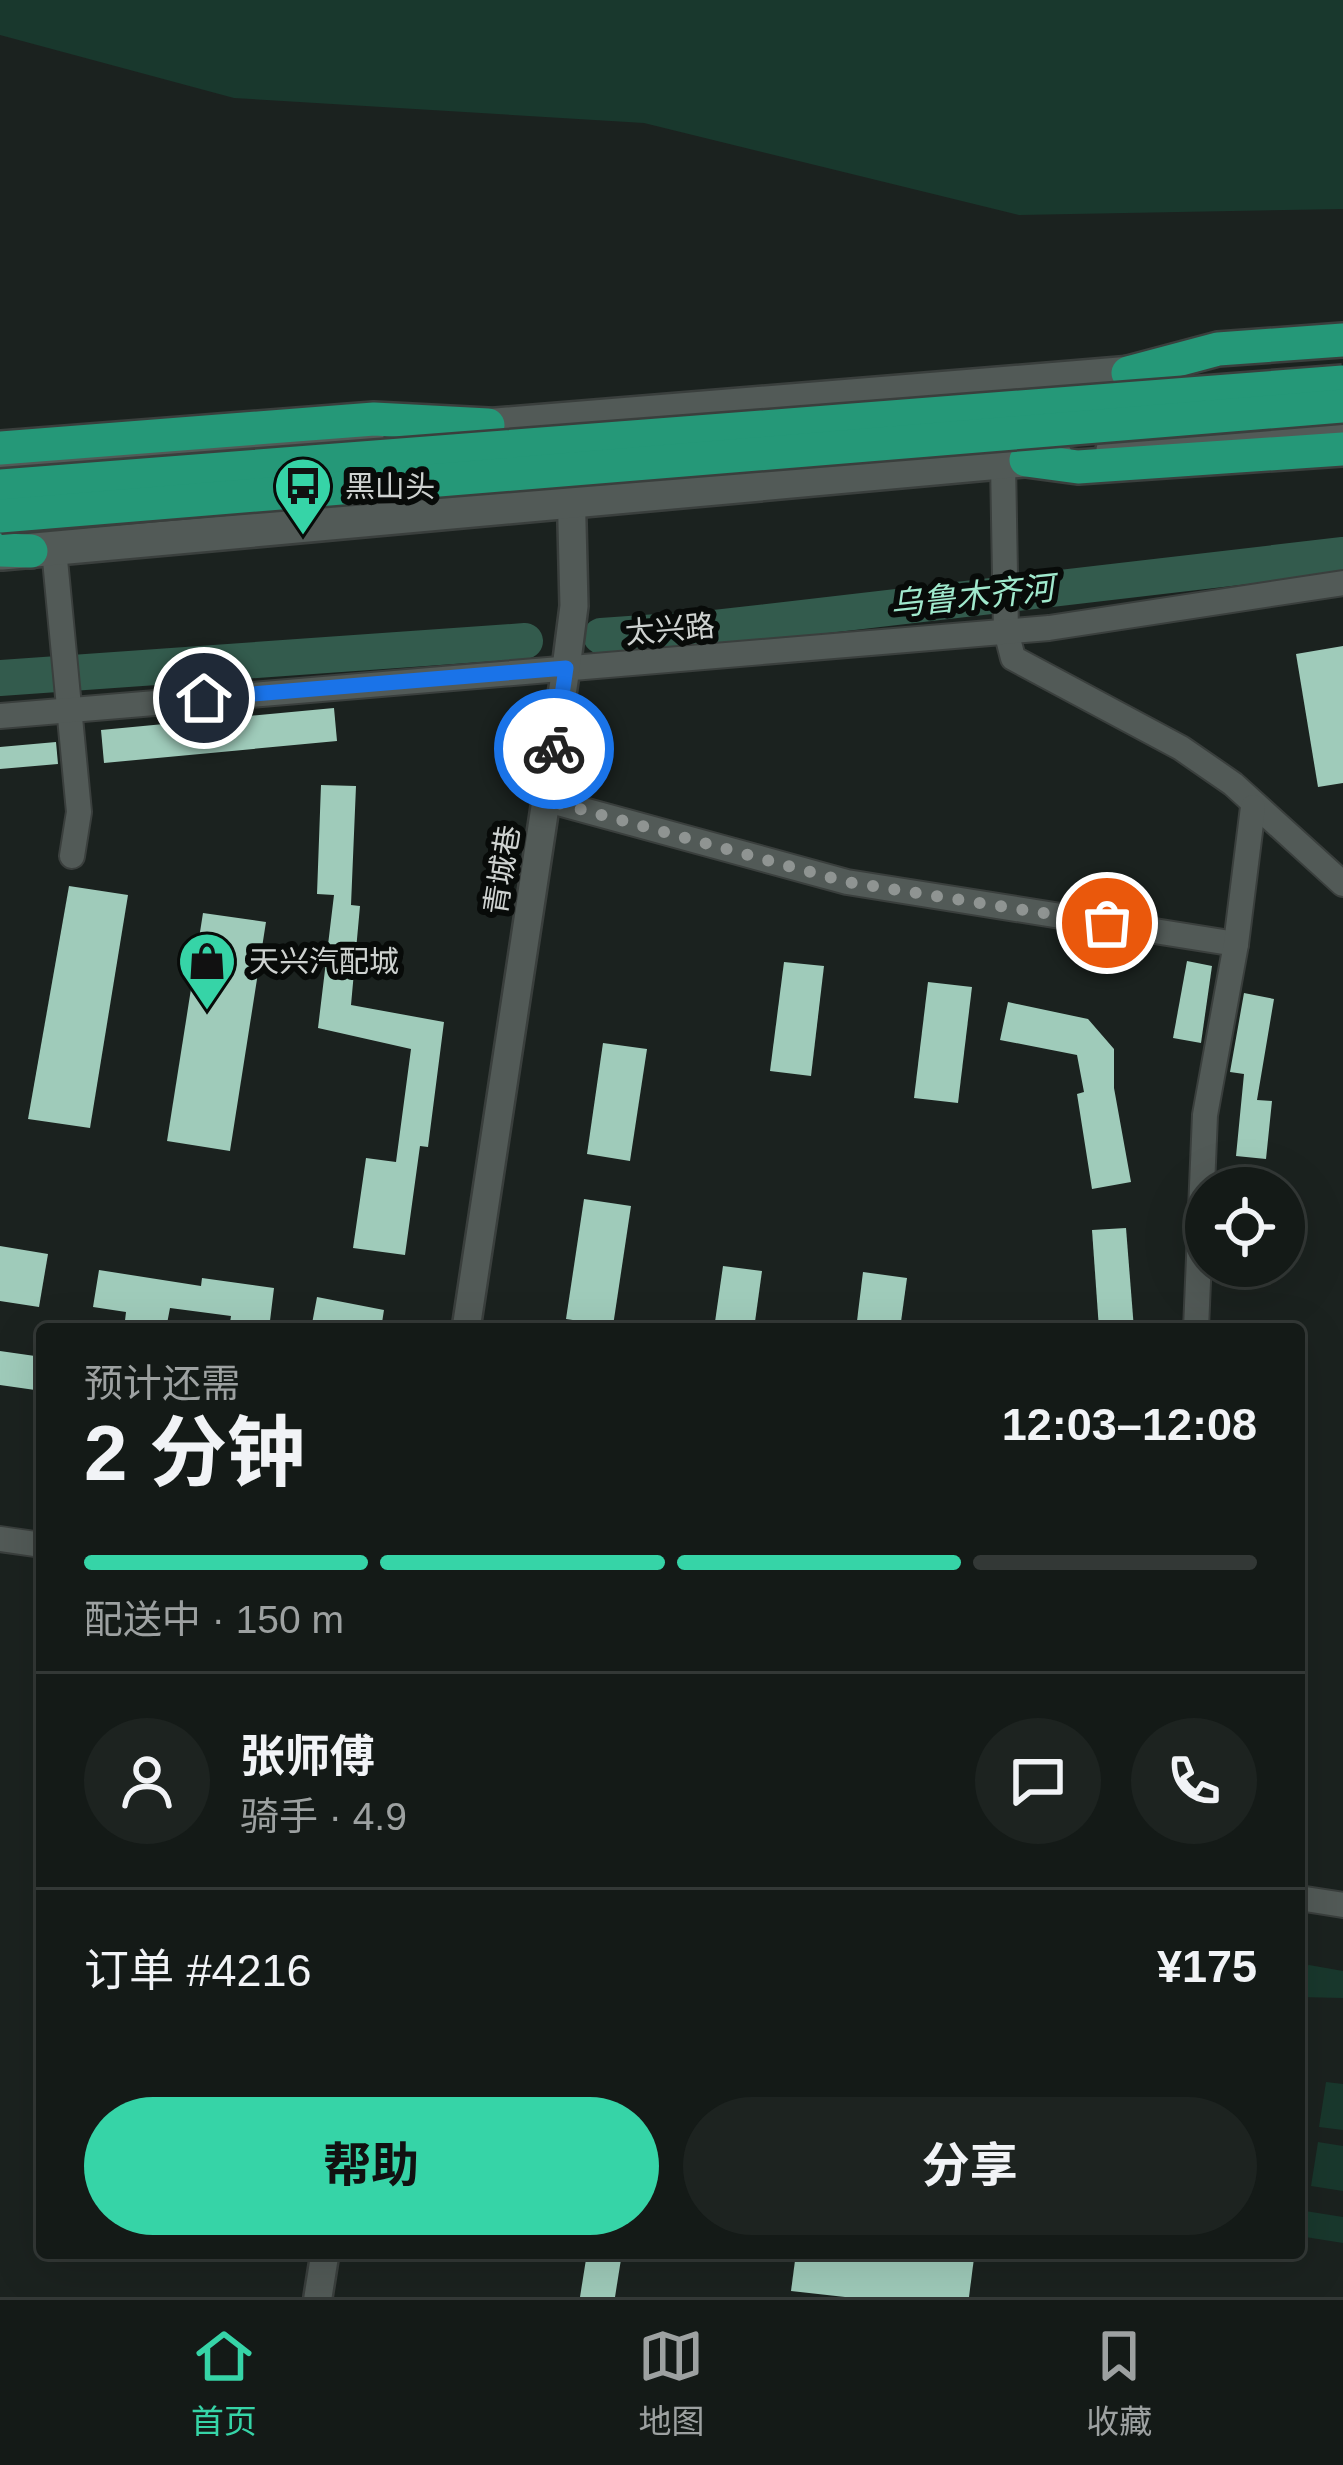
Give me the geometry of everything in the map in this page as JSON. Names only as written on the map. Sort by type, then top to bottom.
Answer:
[{"type":"highway","points":[[1128,373],[1218,349],[1343,340]]},
{"type":"highway","points":[[0,486],[1343,382]]},
{"type":"highway","points":[[0,516],[1343,406]]},
{"type":"highway","points":[[0,448],[374,418],[488,425]]},
{"type":"highway","points":[[1014,461],[1078,467],[1343,449]]},
{"type":"main road","points":[[0,465],[1343,352]]},
{"type":"main road","points":[[21,551],[1014,461],[1343,424]]},
{"type":"street","name":"青城巷","points":[[467,1323],[574,606],[567,419]]},
{"type":"street","points":[[1014,461],[1006,609],[1013,658],[1181,748],[1233,784],[1343,884]]},
{"type":"street","points":[[21,551],[63,661],[79,812],[72,856]]},
{"type":"street","name":"太兴路","points":[[0,716],[68,702],[566,668],[1006,609],[1343,584]]},
{"type":"street","points":[[547,800],[847,882],[1236,944]]},
{"type":"street","points":[[1196,1323],[1205,1115],[1236,944],[1253,807]]},
{"type":"street","points":[[0,1539],[36,1544]]},
{"type":"street","points":[[1305,1899],[1343,1905]]},
{"type":"street","points":[[318,2297],[324,2259]]},
{"type":"green space","points":[[0,0],[1343,0],[1343,209],[1019,215],[644,123],[234,98],[0,35]]},
{"type":"green space","points":[[1305,1966],[1343,1971],[1343,1998],[1305,1997]]},
{"type":"green space","points":[[1326,2082],[1343,2084],[1343,2130],[1319,2127]]},
{"type":"green space","points":[[1318,2142],[1343,2146],[1343,2191],[1311,2186]]},
{"type":"green space","points":[[1305,2211],[1343,2217],[1343,2243],[1305,2237]]},
{"type":"building","points":[[1343,646],[1343,783],[1318,787],[1296,654]]},
{"type":"building","points":[[334,708],[337,741],[104,763],[101,730]]},
{"type":"building","points":[[56,742],[58,764],[0,769],[0,747]]},
{"type":"building","points":[[321,785],[356,786],[351,905],[360,906],[351,1005],[444,1022],[428,1147],[420,1146],[405,1255],[353,1248],[366,1158],[396,1162],[411,1049],[318,1028],[334,895],[317,894]]},
{"type":"building","points":[[69,886],[128,895],[90,1128],[28,1119]]},
{"type":"building","points":[[203,913],[266,922],[230,1151],[167,1141]]},
{"type":"building","points":[[1187,961],[1212,966],[1201,1043],[1173,1038]]},
{"type":"building","points":[[784,962],[824,966],[811,1076],[770,1071]]},
{"type":"building","points":[[928,982],[972,987],[958,1103],[914,1098]]},
{"type":"building","points":[[1244,993],[1274,999],[1257,1100],[1272,1101],[1266,1159],[1236,1156],[1244,1074],[1230,1072]]},
{"type":"building","points":[[1008,1002],[1088,1019],[1114,1049],[1114,1088],[1131,1182],[1092,1189],[1077,1094],[1084,1092],[1077,1055],[1000,1040]]},
{"type":"building","points":[[603,1043],[647,1049],[630,1161],[587,1154]]},
{"type":"building","points":[[584,1199],[631,1206],[613,1323],[566,1319]]},
{"type":"building","points":[[1126,1228],[1134,1323],[1099,1323],[1092,1230]]},
{"type":"building","points":[[0,1246],[48,1254],[39,1307],[0,1301]]},
{"type":"building","points":[[723,1266],[762,1271],[755,1323],[715,1323]]},
{"type":"building","points":[[99,1270],[201,1286],[202,1278],[274,1288],[270,1323],[230,1323],[231,1316],[170,1308],[167,1323],[125,1323],[126,1312],[93,1307]]},
{"type":"building","points":[[863,1272],[907,1278],[901,1323],[857,1323]]},
{"type":"building","points":[[317,1297],[384,1310],[382,1323],[312,1323]]},
{"type":"building","points":[[0,1351],[36,1356],[36,1390],[0,1385]]},
{"type":"building","points":[[586,2259],[621,2259],[615,2297],[580,2297]]},
{"type":"building","points":[[795,2259],[974,2259],[969,2297],[845,2297],[791,2291]]},
{"type":"waterway","name":"乌鲁木齐河","points":[[601,636],[715,628],[1343,555]]},
{"type":"waterway","name":"乌鲁木齐河","points":[[0,678],[525,641]]},
{"type":"way so far","points":[[554,749],[547,800],[847,882],[1107,923]]},
{"type":"place","name":"黑山头","points":[[303,537]]},
{"type":"place","name":"天兴汽配城","points":[[207,1012]]},
{"type":"route","points":[[204,698],[566,668],[554,749]]}]
